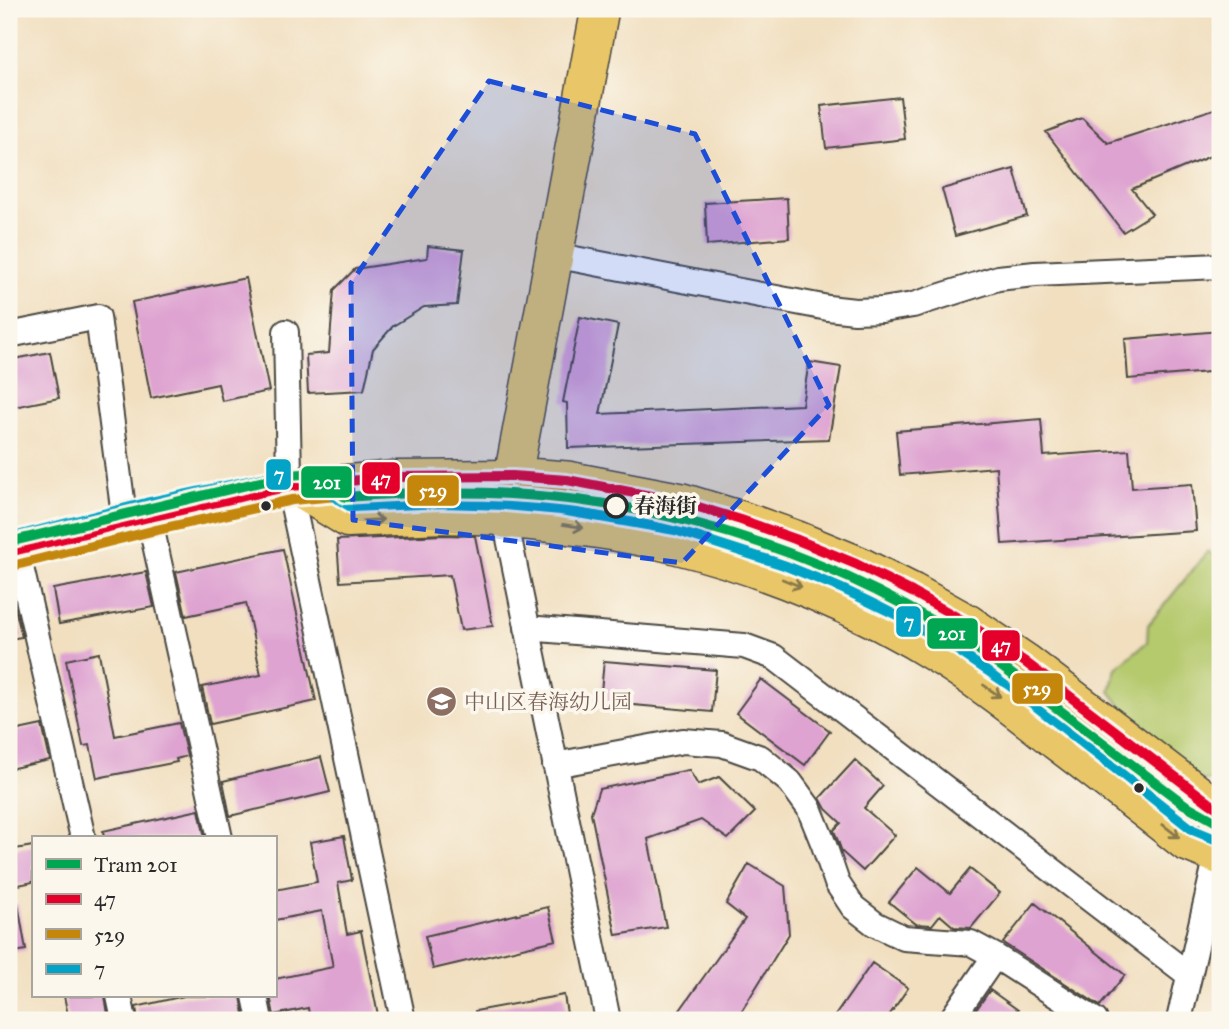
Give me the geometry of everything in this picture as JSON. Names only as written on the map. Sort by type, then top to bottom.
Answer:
[{"type":"highway","points":[[600,9],[505,519],[572,526],[671,543],[779,578],[835,601],[893,629],[945,659],[1000,696],[1186,842],[1219,846]]},
{"type":"highway","points":[[513,476],[567,481],[682,502],[785,535],[856,564],[957,618],[1025,662],[1220,811]]},
{"type":"main road","points":[[13,551],[290,486],[394,477],[513,476]]},
{"type":"main road","points":[[290,486],[347,521],[443,517],[505,519]]},
{"type":"street","points":[[554,255],[855,311],[913,305],[998,278],[1220,266]]},
{"type":"street","points":[[9,335],[98,317],[137,520],[219,836]]},
{"type":"street","points":[[286,332],[290,486],[403,1020]]},
{"type":"street","points":[[505,519],[608,1020]]},
{"type":"street","points":[[13,551],[83,836]]},
{"type":"street","points":[[527,628],[744,646],[774,657],[1189,975]]},
{"type":"street","points":[[555,765],[683,741],[722,744],[761,758],[790,782],[809,808],[837,883],[853,907],[875,924],[904,938],[971,943],[995,956],[1086,1018]]},
{"type":"street","points":[[1179,1020],[1219,846]]},
{"type":"street","points":[[951,1020],[995,956]]},
{"type":"street","points":[[119,998],[124,1020]]},
{"type":"street","points":[[255,998],[260,1020]]},
{"type":"highlighted area","points":[[489,81],[695,134],[829,405],[682,563],[353,520],[351,283]]},
{"type":"green space","points":[[1208,551],[1220,561],[1220,781],[1201,780],[1131,720],[1110,691],[1116,668],[1147,642],[1148,625]]},
{"type":"building","points":[[900,97],[905,139],[826,148],[821,106]]},
{"type":"building","points":[[1220,107],[1220,152],[1132,189],[1152,214],[1123,232],[1046,132],[1082,118],[1108,143]]},
{"type":"building","points":[[1014,169],[1027,216],[955,236],[942,189]]},
{"type":"building","points":[[787,198],[789,238],[707,245],[705,203]]},
{"type":"building","points":[[428,246],[464,250],[457,305],[424,307],[393,326],[373,349],[364,390],[308,393],[306,355],[329,353],[334,290],[355,269],[427,258]]},
{"type":"building","points":[[246,278],[269,391],[222,401],[218,384],[151,398],[132,302]]},
{"type":"building","points":[[580,317],[618,325],[600,414],[802,405],[809,362],[841,367],[829,439],[568,448],[567,403],[563,402]]},
{"type":"building","points":[[1220,331],[1220,371],[1128,379],[1125,339]]},
{"type":"building","points":[[50,352],[59,398],[9,408],[9,360]]},
{"type":"building","points":[[1041,419],[1044,456],[1129,450],[1132,488],[1192,484],[1196,531],[1002,544],[996,467],[900,475],[896,431]]},
{"type":"building","points":[[475,536],[493,626],[461,630],[450,575],[340,582],[337,540]]},
{"type":"building","points":[[283,549],[316,701],[210,724],[202,687],[261,675],[246,603],[186,616],[176,572]]},
{"type":"building","points":[[146,572],[154,607],[59,624],[53,589]]},
{"type":"building","points":[[9,583],[22,637],[9,639]]},
{"type":"building","points":[[99,653],[115,736],[179,723],[187,756],[176,759],[177,762],[97,778],[90,745],[83,746],[66,660]]},
{"type":"building","points":[[604,661],[716,670],[712,712],[600,702]]},
{"type":"building","points":[[761,679],[830,731],[805,765],[736,713]]},
{"type":"building","points":[[42,725],[50,760],[9,769],[9,732]]},
{"type":"building","points":[[321,757],[330,792],[230,816],[223,781]]},
{"type":"building","points":[[855,760],[883,786],[864,808],[895,835],[863,871],[842,852],[834,830],[841,823],[826,809],[820,798]]},
{"type":"building","points":[[689,770],[698,785],[719,777],[755,812],[728,839],[701,820],[648,839],[666,927],[616,935],[591,813],[599,789]]},
{"type":"building","points":[[199,810],[205,836],[104,836],[103,831]]},
{"type":"building","points":[[344,836],[352,880],[338,883],[347,934],[361,931],[379,1020],[310,1020],[308,1008],[274,1015],[270,998],[276,998],[276,979],[333,967],[322,911],[276,920],[276,890],[317,882],[310,842]]},
{"type":"building","points":[[32,846],[32,882],[9,887],[9,850]]},
{"type":"building","points":[[749,864],[785,886],[789,934],[736,1020],[673,1020],[745,919],[726,904]]},
{"type":"building","points":[[918,867],[950,893],[970,869],[1000,893],[971,928],[954,927],[940,915],[932,925],[916,924],[889,902]]},
{"type":"building","points":[[1035,903],[1125,975],[1100,1006],[1003,943]]},
{"type":"building","points":[[9,904],[18,904],[26,950],[9,953]]},
{"type":"building","points":[[548,907],[556,940],[433,969],[425,936]]},
{"type":"building","points":[[872,963],[908,988],[886,1020],[832,1020]]},
{"type":"building","points":[[990,990],[1018,1010],[1011,1020],[969,1020]]},
{"type":"building","points":[[564,995],[568,1020],[475,1020],[475,1011]]},
{"type":"building","points":[[64,998],[105,998],[109,1020],[69,1020]]},
{"type":"building","points":[[175,998],[241,998],[245,1020],[138,1020],[136,1007]]},
{"type":"tram line","name":"201","points":[[9,542],[289,475],[316,473],[345,497],[428,493],[510,494],[572,499],[635,509],[758,542],[876,591],[932,621],[985,654],[1184,804],[1220,824]]},
{"type":"transit line","name":"7","points":[[9,538],[146,503],[290,472],[351,507],[443,503],[505,505],[561,510],[675,530],[784,565],[899,616],[953,647],[1009,685],[1193,830],[1220,841]]},
{"type":"transit line","name":"47","points":[[9,552],[290,486],[394,477],[513,476],[567,480],[682,502],[795,539],[856,564],[969,624],[1025,662],[1220,811]]},
{"type":"transit line","name":"529","points":[[12,566],[292,500],[395,491],[513,490],[565,494],[679,516],[737,533],[850,577],[962,636],[1017,673],[1211,822]]},
{"type":"place","name":"春海街","points":[[616,506]]},
{"type":"place","name":"中山区春海幼儿园","points":[[441,702]]}]
